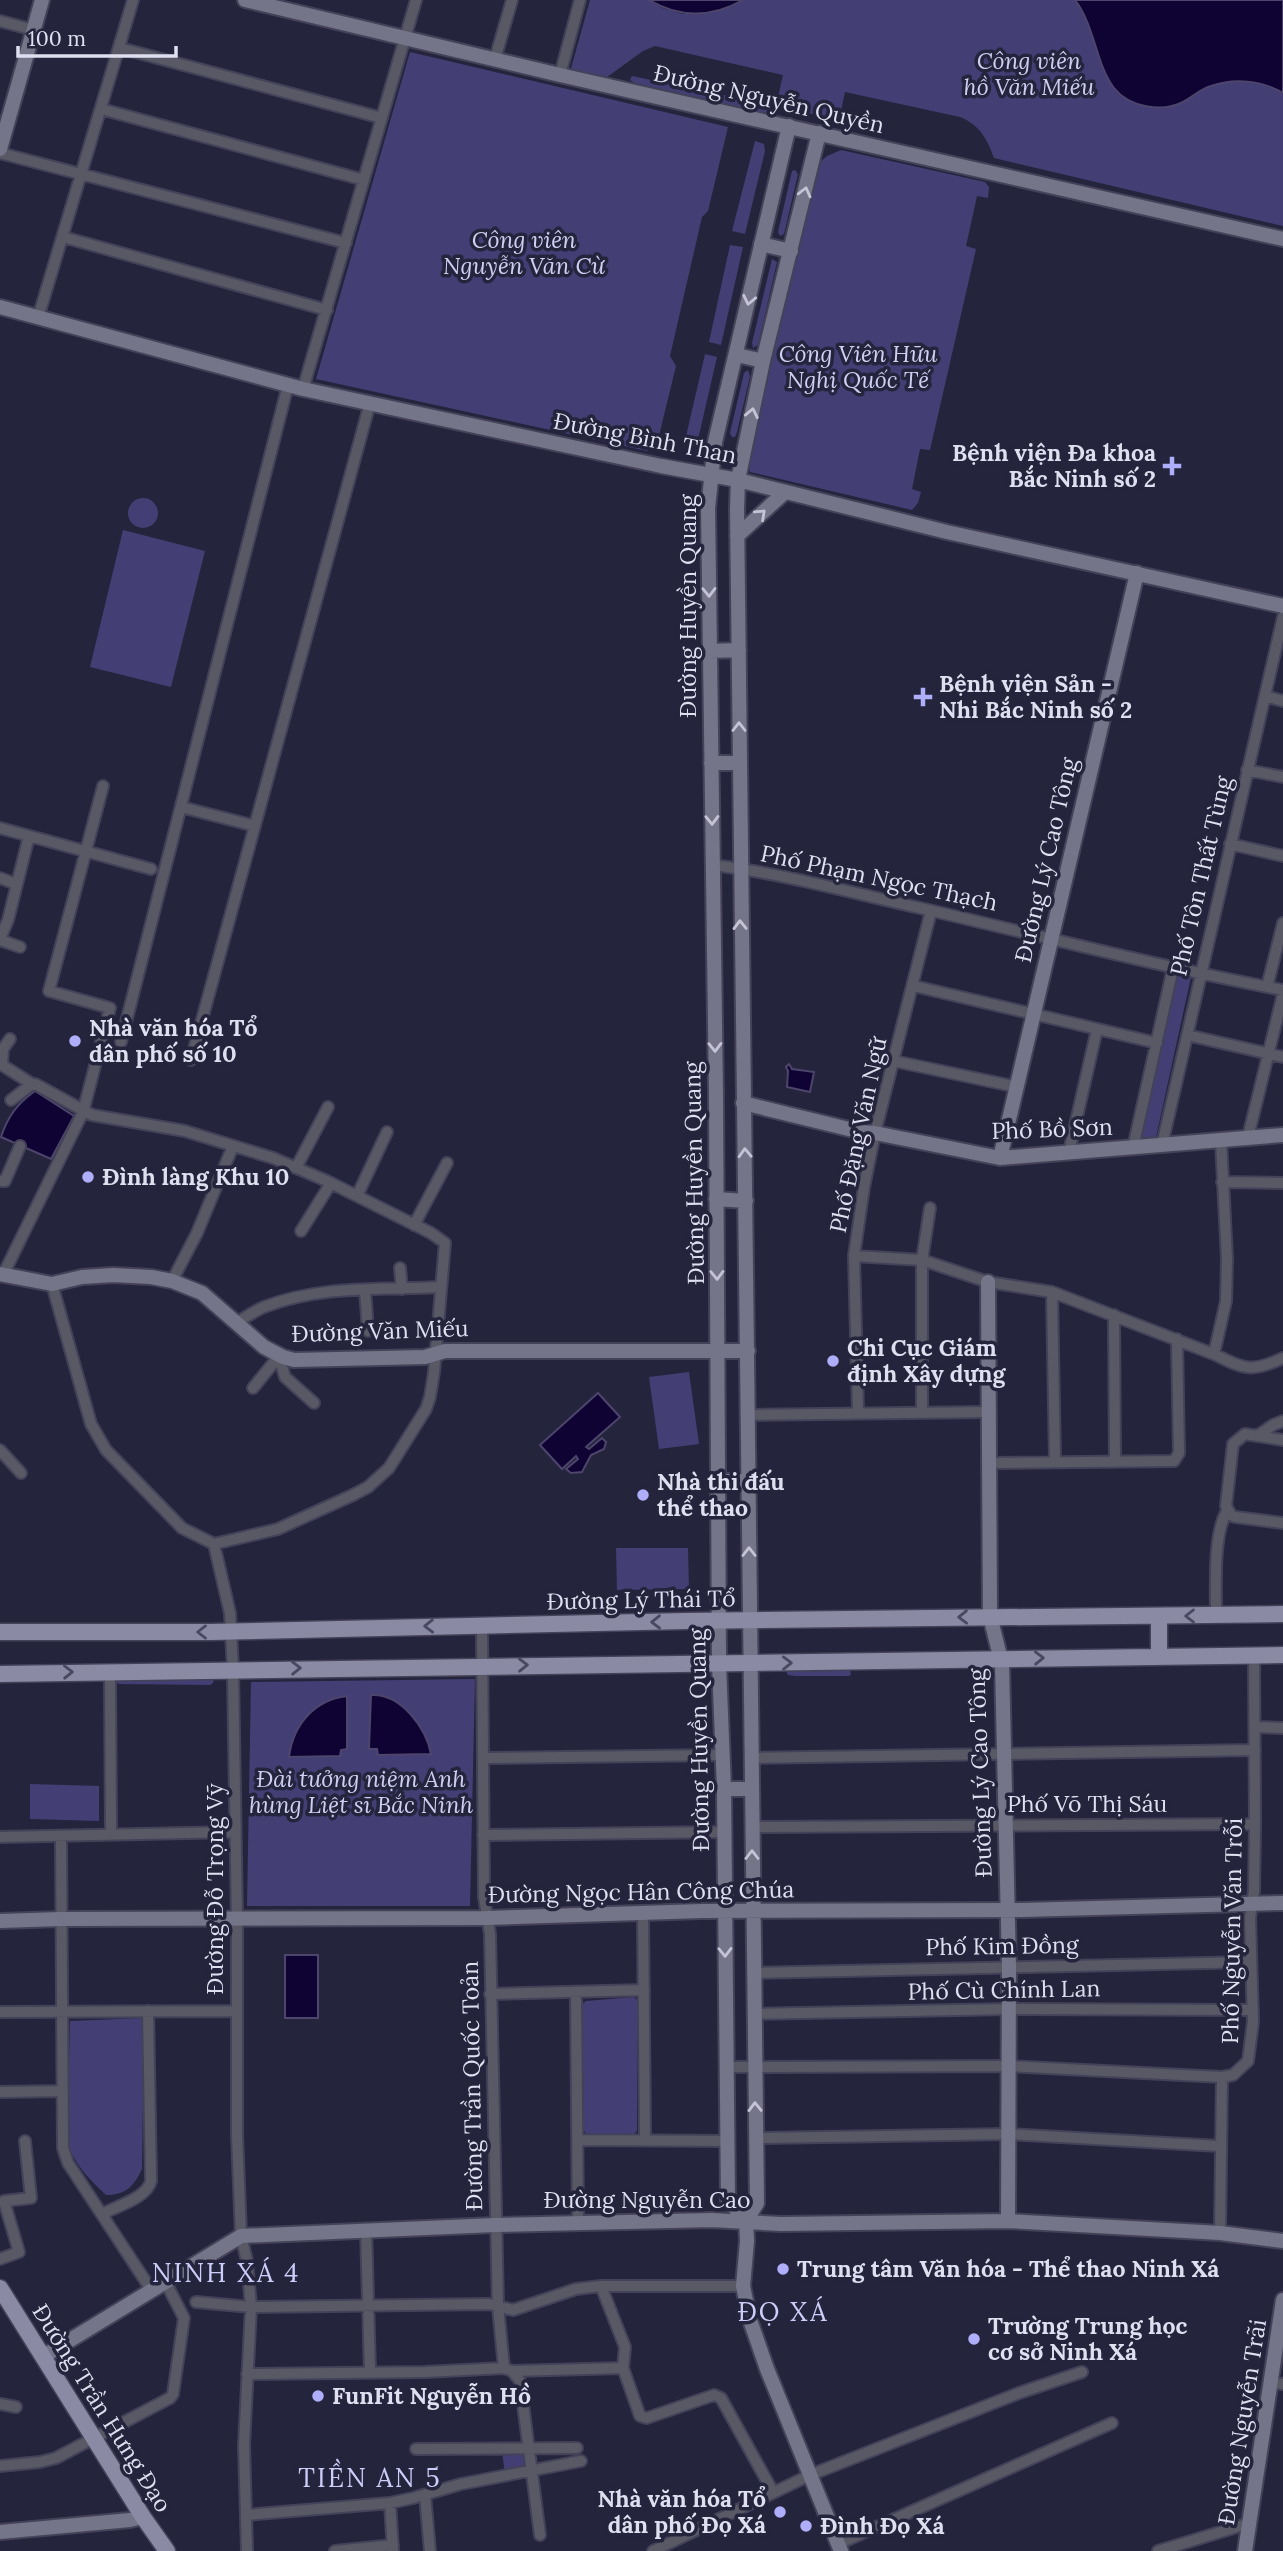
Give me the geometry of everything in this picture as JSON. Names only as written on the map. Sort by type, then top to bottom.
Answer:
[{"type":"main road","name":"Đường Lý Thái Tổ","points":[[0,1632],[230,1631],[990,1616],[1283,1614]]},
{"type":"main road","points":[[1158,1656],[1159,1616]]},
{"type":"main road","points":[[0,1674],[1283,1656]]},
{"type":"main road","name":"Đường Trần Hưng Đạo","points":[[0,2288],[142,2517],[167,2551]]},
{"type":"street","points":[[42,0],[0,151],[346,243]]},
{"type":"street","points":[[38,318],[132,0]]},
{"type":"street","name":"Đường Nguyễn Quyền","points":[[245,0],[559,75],[1283,239]]},
{"type":"street","points":[[303,389],[416,0]]},
{"type":"street","points":[[495,59],[512,0]]},
{"type":"street","points":[[559,75],[580,0]]},
{"type":"street","points":[[0,21],[34,30]]},
{"type":"street","points":[[120,48],[382,118]]},
{"type":"street","points":[[101,109],[364,180]]},
{"type":"street","name":"Đường Huyền Quang","points":[[746,2221],[728,2202],[724,1789],[719,1664],[716,1095],[708,508],[715,442],[789,126]]},
{"type":"street","points":[[819,133],[763,361],[738,480],[741,982],[749,1415],[757,2203],[746,2221],[743,2286],[750,2320],[839,2547],[1112,2423]]},
{"type":"street","points":[[63,237],[327,310]]},
{"type":"street","points":[[761,244],[791,251]]},
{"type":"street","name":"Đường Bình Than","points":[[0,307],[303,389],[738,480],[947,532],[1283,606]]},
{"type":"street","points":[[737,355],[763,361]]},
{"type":"street","points":[[121,1042],[289,385]]},
{"type":"street","points":[[191,1060],[370,403]]},
{"type":"street","points":[[737,536],[785,492]]},
{"type":"street","name":"Đường Lý Cao Tông","points":[[1000,1158],[1138,573]]},
{"type":"street","name":"Phố Tôn Thất Tùng","points":[[1162,1145],[1283,617]]},
{"type":"street","points":[[710,651],[739,650]]},
{"type":"street","points":[[1265,696],[1283,701]]},
{"type":"street","points":[[711,763],[739,763]]},
{"type":"street","points":[[1247,770],[1283,777]]},
{"type":"street","points":[[1,1274],[83,1112],[110,1008],[49,991],[103,786]]},
{"type":"street","points":[[181,807],[255,827]]},
{"type":"street","points":[[0,828],[151,869]]},
{"type":"street","points":[[20,947],[0,939],[8,920],[29,836]]},
{"type":"street","points":[[1230,844],[1283,856]]},
{"type":"street","name":"Phố Phạm Ngọc Thạch","points":[[712,865],[740,868],[1051,937],[1283,992]]},
{"type":"street","points":[[0,878],[16,884]]},
{"type":"street","name":"Phố Đặng Văn Ngữ","points":[[858,1412],[855,1256],[864,1186],[931,911]]},
{"type":"street","points":[[1267,987],[1283,923]]},
{"type":"street","points":[[1133,1148],[1173,968]]},
{"type":"street","points":[[714,981],[741,982]]},
{"type":"street","points":[[914,986],[1157,1043]]},
{"type":"street","points":[[1248,1137],[1283,992]]},
{"type":"street","points":[[1069,1152],[1097,1029]]},
{"type":"street","points":[[1187,1035],[1283,1057]]},
{"type":"street","points":[[10,1040],[3,1049],[2,1065],[83,1112],[185,1131],[296,1168],[357,1196],[445,1243],[434,1373],[426,1409],[388,1468],[379,1478],[353,1495],[278,1529],[214,1544],[182,1528],[98,1439],[91,1424],[52,1284]]},
{"type":"street","points":[[894,1060],[1017,1087]]},
{"type":"street","points":[[10,1100],[32,1084]]},
{"type":"street","name":"Phố Bồ Sơn","points":[[716,1095],[743,1099],[861,1132],[1000,1158],[1283,1135]]},
{"type":"street","points":[[296,1168],[328,1107]]},
{"type":"street","points":[[357,1196],[387,1132]]},
{"type":"street","points":[[1214,1354],[1226,1301],[1227,1259],[1221,1141]]},
{"type":"street","points":[[0,1181],[5,1181],[20,1146]]},
{"type":"street","points":[[172,1281],[197,1233],[233,1146]]},
{"type":"street","points":[[414,1225],[447,1163]]},
{"type":"street","points":[[1222,1182],[1283,1183]]},
{"type":"street","points":[[301,1231],[331,1183]]},
{"type":"street","points":[[716,1199],[746,1201]]},
{"type":"street","points":[[922,1413],[922,1260],[930,1208]]},
{"type":"street","points":[[855,1256],[922,1260],[988,1282],[1052,1292],[1177,1339],[1236,1366],[1251,1369],[1283,1358]]},
{"type":"street","points":[[400,1268],[402,1289]]},
{"type":"street","name":"Đường Văn Miếu","points":[[1,1274],[52,1284],[82,1277],[113,1275],[172,1281],[202,1293],[264,1347],[288,1359],[434,1355],[445,1351],[748,1351]]},
{"type":"street","name":"Đường Lý Cao Tông","points":[[988,1282],[990,1616],[1000,1658],[1006,1825],[1009,1967],[1008,2221]]},
{"type":"street","points":[[236,1323],[263,1308],[305,1296],[441,1287]]},
{"type":"street","points":[[365,1290],[368,1331]]},
{"type":"street","points":[[1052,1292],[1055,1462]]},
{"type":"street","points":[[1114,1315],[1115,1462]]},
{"type":"street","points":[[989,1463],[1171,1463],[1178,1456],[1177,1339]]},
{"type":"street","points":[[253,1388],[279,1356]]},
{"type":"street","points":[[279,1356],[285,1377],[314,1403]]},
{"type":"street","points":[[749,1415],[988,1412]]},
{"type":"street","points":[[1257,1436],[1283,1421]]},
{"type":"street","points":[[1216,1615],[1219,1543],[1222,1522],[1227,1511],[1233,1444],[1245,1434],[1283,1440]]},
{"type":"street","points":[[0,1450],[21,1473]]},
{"type":"street","points":[[719,1481],[749,1481]]},
{"type":"street","points":[[1227,1511],[1235,1517],[1283,1523]]},
{"type":"street","name":"Đường Đỗ Trọng Vỹ","points":[[214,1544],[230,1613],[233,1670],[237,1920],[236,2134],[241,2236],[247,2261],[251,2307],[244,2445],[247,2551]]},
{"type":"street","name":"Đường Trần Quốc Toản","points":[[482,1626],[483,1835],[490,1933],[489,1994],[498,2306],[508,2370],[520,2381],[540,2535]]},
{"type":"street","name":"Phố Nguyễn Văn Trỗi","points":[[1220,2233],[1219,2146],[1222,2077],[1238,2071],[1250,2057],[1253,2010],[1250,1918],[1255,1824],[1254,1656]]},
{"type":"street","points":[[110,1671],[111,1835]]},
{"type":"street","points":[[1255,1727],[1283,1728]]},
{"type":"street","points":[[751,1758],[1255,1751]]},
{"type":"street","points":[[483,1758],[722,1755]]},
{"type":"street","points":[[724,1789],[751,1789]]},
{"type":"street","name":"Phố Võ Thị Sáu","points":[[752,1827],[1255,1824]]},
{"type":"street","points":[[0,1837],[234,1832]]},
{"type":"street","points":[[483,1835],[724,1832]]},
{"type":"street","points":[[61,1837],[63,2148],[68,2163],[152,2291]]},
{"type":"street","name":"Đường Ngọc Hân Công Chúa","points":[[0,1921],[487,1918],[724,1911],[1283,1903]]},
{"type":"street","points":[[643,1913],[645,2139]]},
{"type":"street","name":"Phố Kim Đồng","points":[[754,1973],[1251,1962]]},
{"type":"street","points":[[489,1994],[644,1990]]},
{"type":"street","points":[[576,1993],[578,2223]]},
{"type":"street","name":"Phố Cù Chính Lan","points":[[755,2014],[1009,2009],[1253,2010]]},
{"type":"street","points":[[102,2214],[138,2196],[150,2186],[148,2011]]},
{"type":"street","points":[[0,2012],[236,2011]]},
{"type":"street","points":[[728,2067],[1008,2066],[1222,2077]]},
{"type":"street","points":[[0,2092],[63,2091]]},
{"type":"street","points":[[755,2138],[1009,2134],[1219,2146]]},
{"type":"street","points":[[578,2140],[729,2140]]},
{"type":"street","points":[[0,2259],[19,2252],[4,2201],[31,2198],[25,2141]]},
{"type":"street","name":"Đường Nguyễn Cao","points":[[44,2356],[241,2236],[366,2229],[578,2223],[1008,2221],[1220,2233],[1283,2241]]},
{"type":"street","points":[[366,2229],[370,2372]]},
{"type":"street","points":[[0,2466],[47,2461],[170,2398],[173,2394],[184,2318],[166,2283]]},
{"type":"street","points":[[196,2302],[251,2307],[489,2304],[517,2309],[576,2289],[601,2286],[743,2286]]},
{"type":"street","points":[[601,2286],[625,2347],[623,2368],[640,2416],[647,2418],[714,2395],[721,2398],[772,2492]]},
{"type":"street","name":"Đường Nguyễn Trãi","points":[[1245,2551],[1277,2383],[1283,2300]]},
{"type":"street","points":[[247,2374],[623,2368]]},
{"type":"street","points":[[653,2551],[810,2475],[1019,2393],[1082,2372]]},
{"type":"street","points":[[0,2404],[16,2407]]},
{"type":"street","points":[[416,2449],[577,2448]]},
{"type":"street","points":[[246,2515],[390,2502],[461,2484],[581,2461]]},
{"type":"street","points":[[425,2495],[430,2551]]},
{"type":"street","points":[[335,2551],[393,2548],[390,2502]]},
{"type":"street","points":[[0,2532],[142,2517]]},
{"type":"street","points":[[1158,2551],[1250,2523]]},
{"type":"green space","name":"Công viên hồ Văn Miếu","points":[[590,0],[649,0],[662,8],[683,14],[716,11],[743,0],[1075,0],[1082,9],[1095,41],[1154,107],[1173,104],[1209,86],[1230,81],[1252,82],[1283,93],[1283,226],[994,158],[982,133],[960,117],[845,92],[839,120],[776,106],[783,75],[655,46],[643,51],[603,80],[570,72]]},
{"type":"green space","name":"Công viên Nguyễn Văn Cừ","points":[[410,52],[728,127],[708,211],[702,217],[670,356],[676,366],[657,444],[647,451],[316,379]]},
{"type":"green space","points":[[632,76],[767,104],[770,109],[766,113],[635,83],[630,80]]},
{"type":"green space","points":[[755,141],[764,144],[765,151],[745,234],[732,231]]},
{"type":"green space","name":"Công Viên Hữu Nghị Quốc Tế","points":[[841,150],[985,182],[989,187],[988,198],[977,196],[966,246],[976,249],[930,450],[920,449],[912,489],[921,492],[918,503],[912,510],[750,472],[747,458],[817,164]]},
{"type":"green space","points":[[795,170],[798,174],[784,234],[780,236],[778,232],[792,171]]},
{"type":"green space","points":[[730,245],[743,247],[721,345],[709,342]]},
{"type":"green space","points":[[772,259],[777,262],[758,345],[753,348],[752,343]]},
{"type":"green space","points":[[705,354],[717,357],[696,448],[684,445]]},
{"type":"green space","points":[[748,370],[750,376],[737,432],[735,437],[732,437],[730,433],[744,373]]},
{"type":"green space","points":[[143,498],[154,502],[158,513],[154,524],[143,528],[132,524],[128,513],[132,502]]},
{"type":"green space","points":[[123,530],[205,551],[171,687],[90,667]]},
{"type":"green space","points":[[1178,974],[1191,977],[1155,1142],[1140,1142]]},
{"type":"green space","points":[[689,1372],[699,1444],[659,1449],[649,1377]]},
{"type":"green space","points":[[616,1548],[688,1548],[689,1589],[617,1590]]},
{"type":"green space","points":[[849,1667],[849,1676],[795,1676],[788,1675],[786,1671],[787,1669]]},
{"type":"green space","points":[[214,1678],[210,1685],[116,1682],[116,1679]]},
{"type":"green space","name":"Đài tưởng niệm Anh hùng Liệt sĩ Bắc Ninh","points":[[475,1679],[470,1906],[247,1906],[251,1682]]},
{"type":"green space","points":[[30,1784],[99,1786],[99,1821],[30,1819]]},
{"type":"green space","points":[[634,1997],[637,2000],[637,2131],[634,2134],[588,2135],[584,2131],[582,2004],[586,2001]]},
{"type":"green space","points":[[144,2018],[142,2169],[128,2188],[106,2195],[78,2164],[67,2141],[70,2021]]},
{"type":"green space","points":[[502,2452],[524,2452],[526,2471],[505,2474]]},
{"type":"shaded area","points":[[649,0],[743,0],[719,10],[696,14],[672,10]]},
{"type":"shaded area","points":[[1075,0],[1283,0],[1283,93],[1257,83],[1229,82],[1207,87],[1187,100],[1165,107],[1146,106],[1128,100],[1120,95],[1108,79],[1087,21]]},
{"type":"shaded area","points":[[789,1064],[792,1069],[814,1072],[810,1092],[787,1087],[786,1067]]},
{"type":"shaded area","points":[[35,1091],[74,1116],[51,1159],[1,1137],[14,1111]]},
{"type":"shaded area","points":[[598,1393],[620,1417],[586,1447],[589,1449],[602,1438],[606,1442],[604,1449],[591,1455],[582,1472],[571,1473],[566,1469],[578,1459],[576,1456],[562,1469],[540,1445]]},
{"type":"shaded area","points":[[371,1695],[382,1696],[402,1706],[418,1723],[431,1754],[378,1755],[377,1749],[369,1749]]},
{"type":"shaded area","points":[[347,1696],[347,1749],[341,1750],[340,1756],[289,1757],[295,1735],[307,1716],[335,1698]]},
{"type":"shaded area","points":[[285,1955],[318,1955],[318,2018],[285,2018]]},
{"type":"place","name":"Bệnh viện Đa khoa Bắc Ninh số 2","points":[[1172,466]]},
{"type":"place","name":"Bệnh viện Sản - Nhi Bắc Ninh số 2","points":[[923,697]]},
{"type":"place","name":"Nhà văn hóa Tổ dân phố số 10","points":[[75,1041]]},
{"type":"place","name":"Đình làng Khu 10","points":[[88,1177]]},
{"type":"place","name":"Chi Cục Giám định Xây dựng","points":[[833,1361]]},
{"type":"place","name":"Nhà thi đấu thể thao","points":[[643,1495]]},
{"type":"place","name":"Trung tâm Văn hóa - Thể thao Ninh Xá","points":[[783,2269]]},
{"type":"place","name":"Trường Trung học cơ sở Ninh Xá","points":[[974,2339]]},
{"type":"place","name":"FunFit Nguyễn Hồ","points":[[318,2396]]},
{"type":"place","name":"Nhà văn hóa Tổ dân phố Đọ Xá","points":[[780,2512]]},
{"type":"place","name":"Đình Đọ Xá","points":[[806,2526]]},
{"type":"district","name":"NINH XÁ 4","points":[[226,2273]]},
{"type":"district","name":"ĐỌ XÁ","points":[[783,2312]]},
{"type":"district","name":"TIỀN AN 5","points":[[370,2478]]}]
